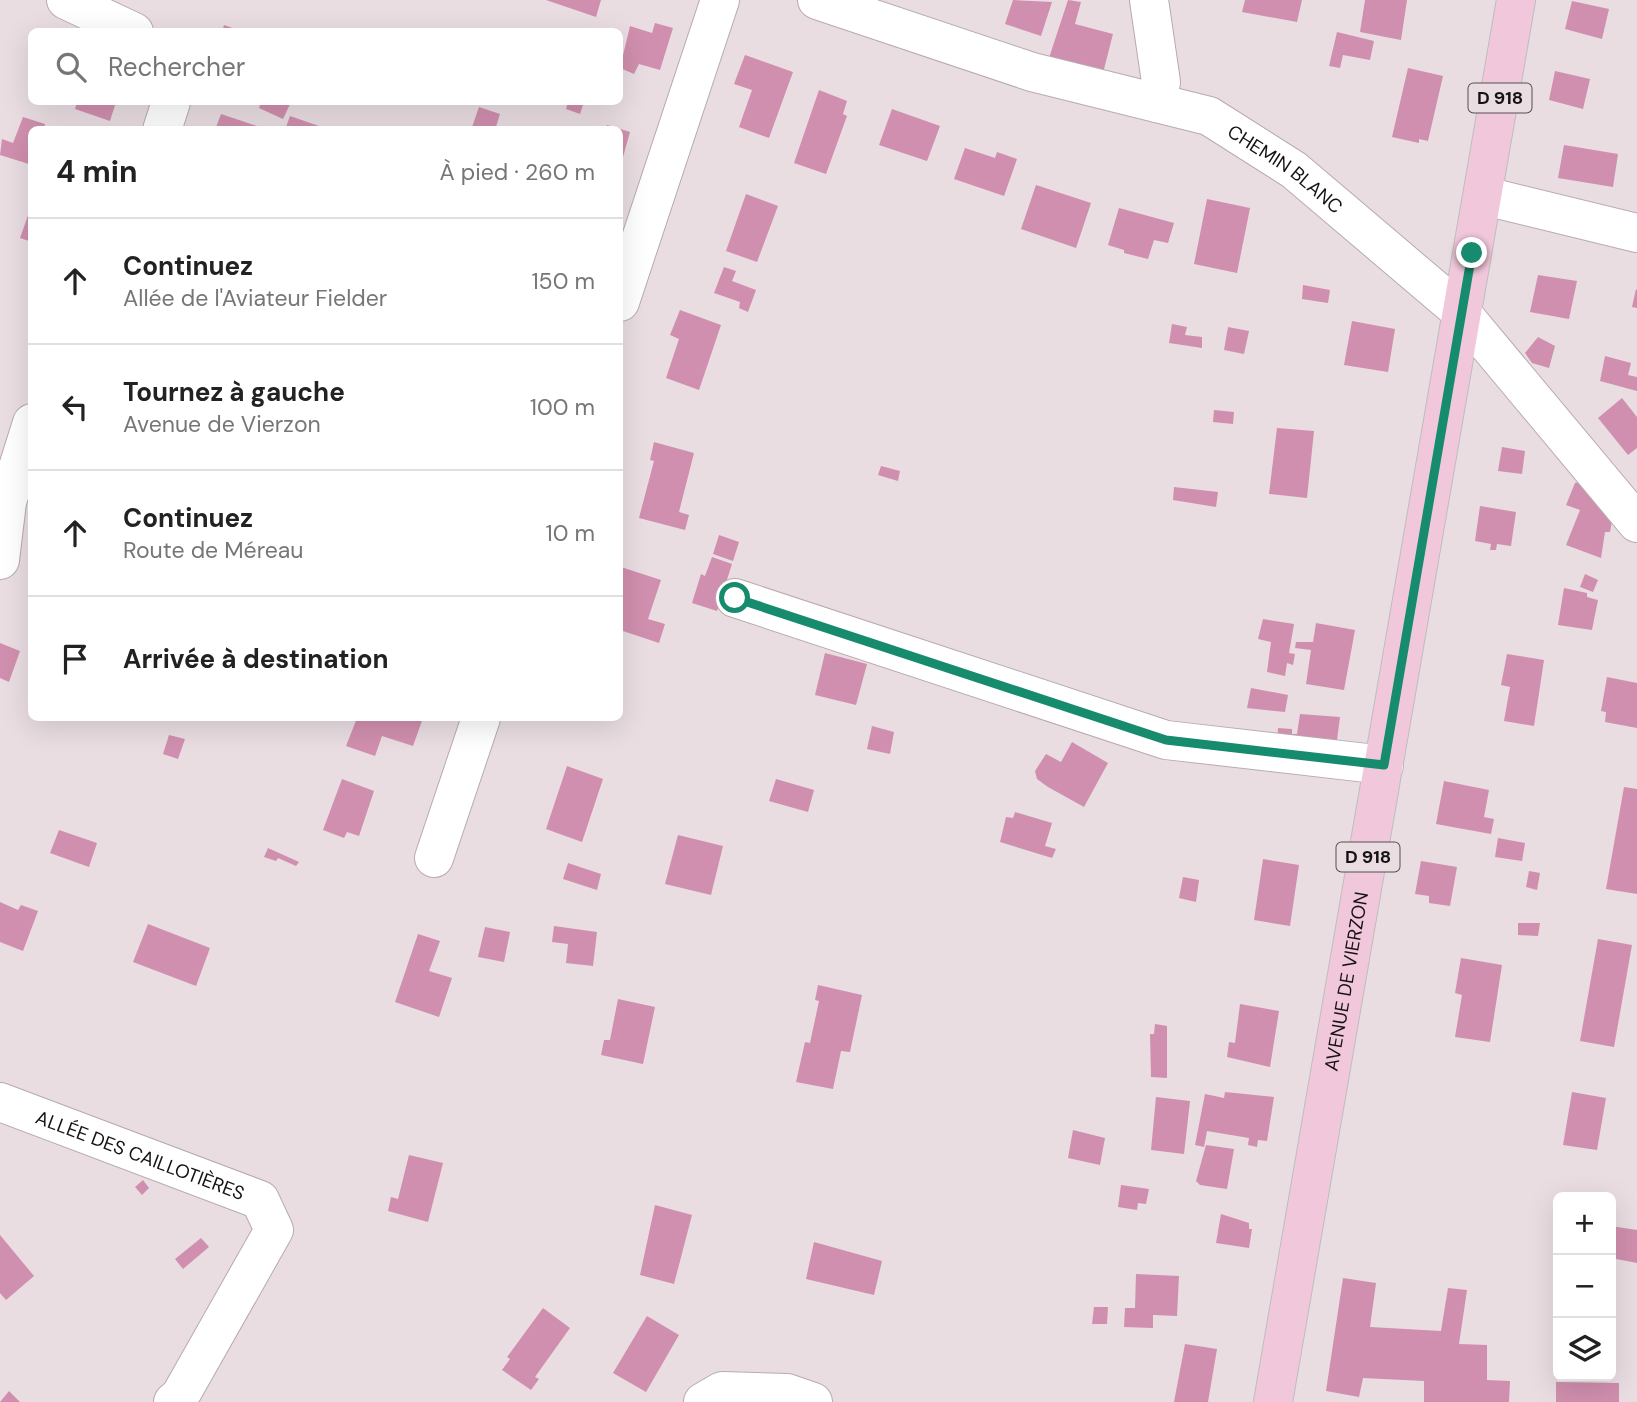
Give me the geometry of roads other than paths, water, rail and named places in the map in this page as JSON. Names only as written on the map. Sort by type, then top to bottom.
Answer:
[{"type":"main road","name":"D 918","points":[[1460,311],[1485,196],[1516,0]]},
{"type":"main road","name":"AVENUE DE VIERZON","points":[[1273,1402],[1460,311]]},
{"type":"street","points":[[66,0],[126,28]]},
{"type":"street","points":[[623,293],[720,0]]},
{"type":"street","name":"CHEMIN BLANC","points":[[817,0],[1032,72],[1209,116],[1294,170],[1460,311],[1637,523]]},
{"type":"street","points":[[1149,0],[1161,82],[1157,103]]},
{"type":"street","points":[[163,126],[170,105]]},
{"type":"street","points":[[1485,196],[1637,233]]},
{"type":"street","points":[[0,560],[7,502],[28,436]]},
{"type":"street","points":[[735,598],[1166,740],[1384,765]]},
{"type":"street","points":[[434,858],[480,721]]},
{"type":"street","name":"ALLÉE DES CAILLOTIÈRES","points":[[0,1102],[260,1199],[274,1230],[180,1396],[173,1402]]},
{"type":"street","points":[[703,1402],[722,1391],[787,1394],[813,1402]]}]
